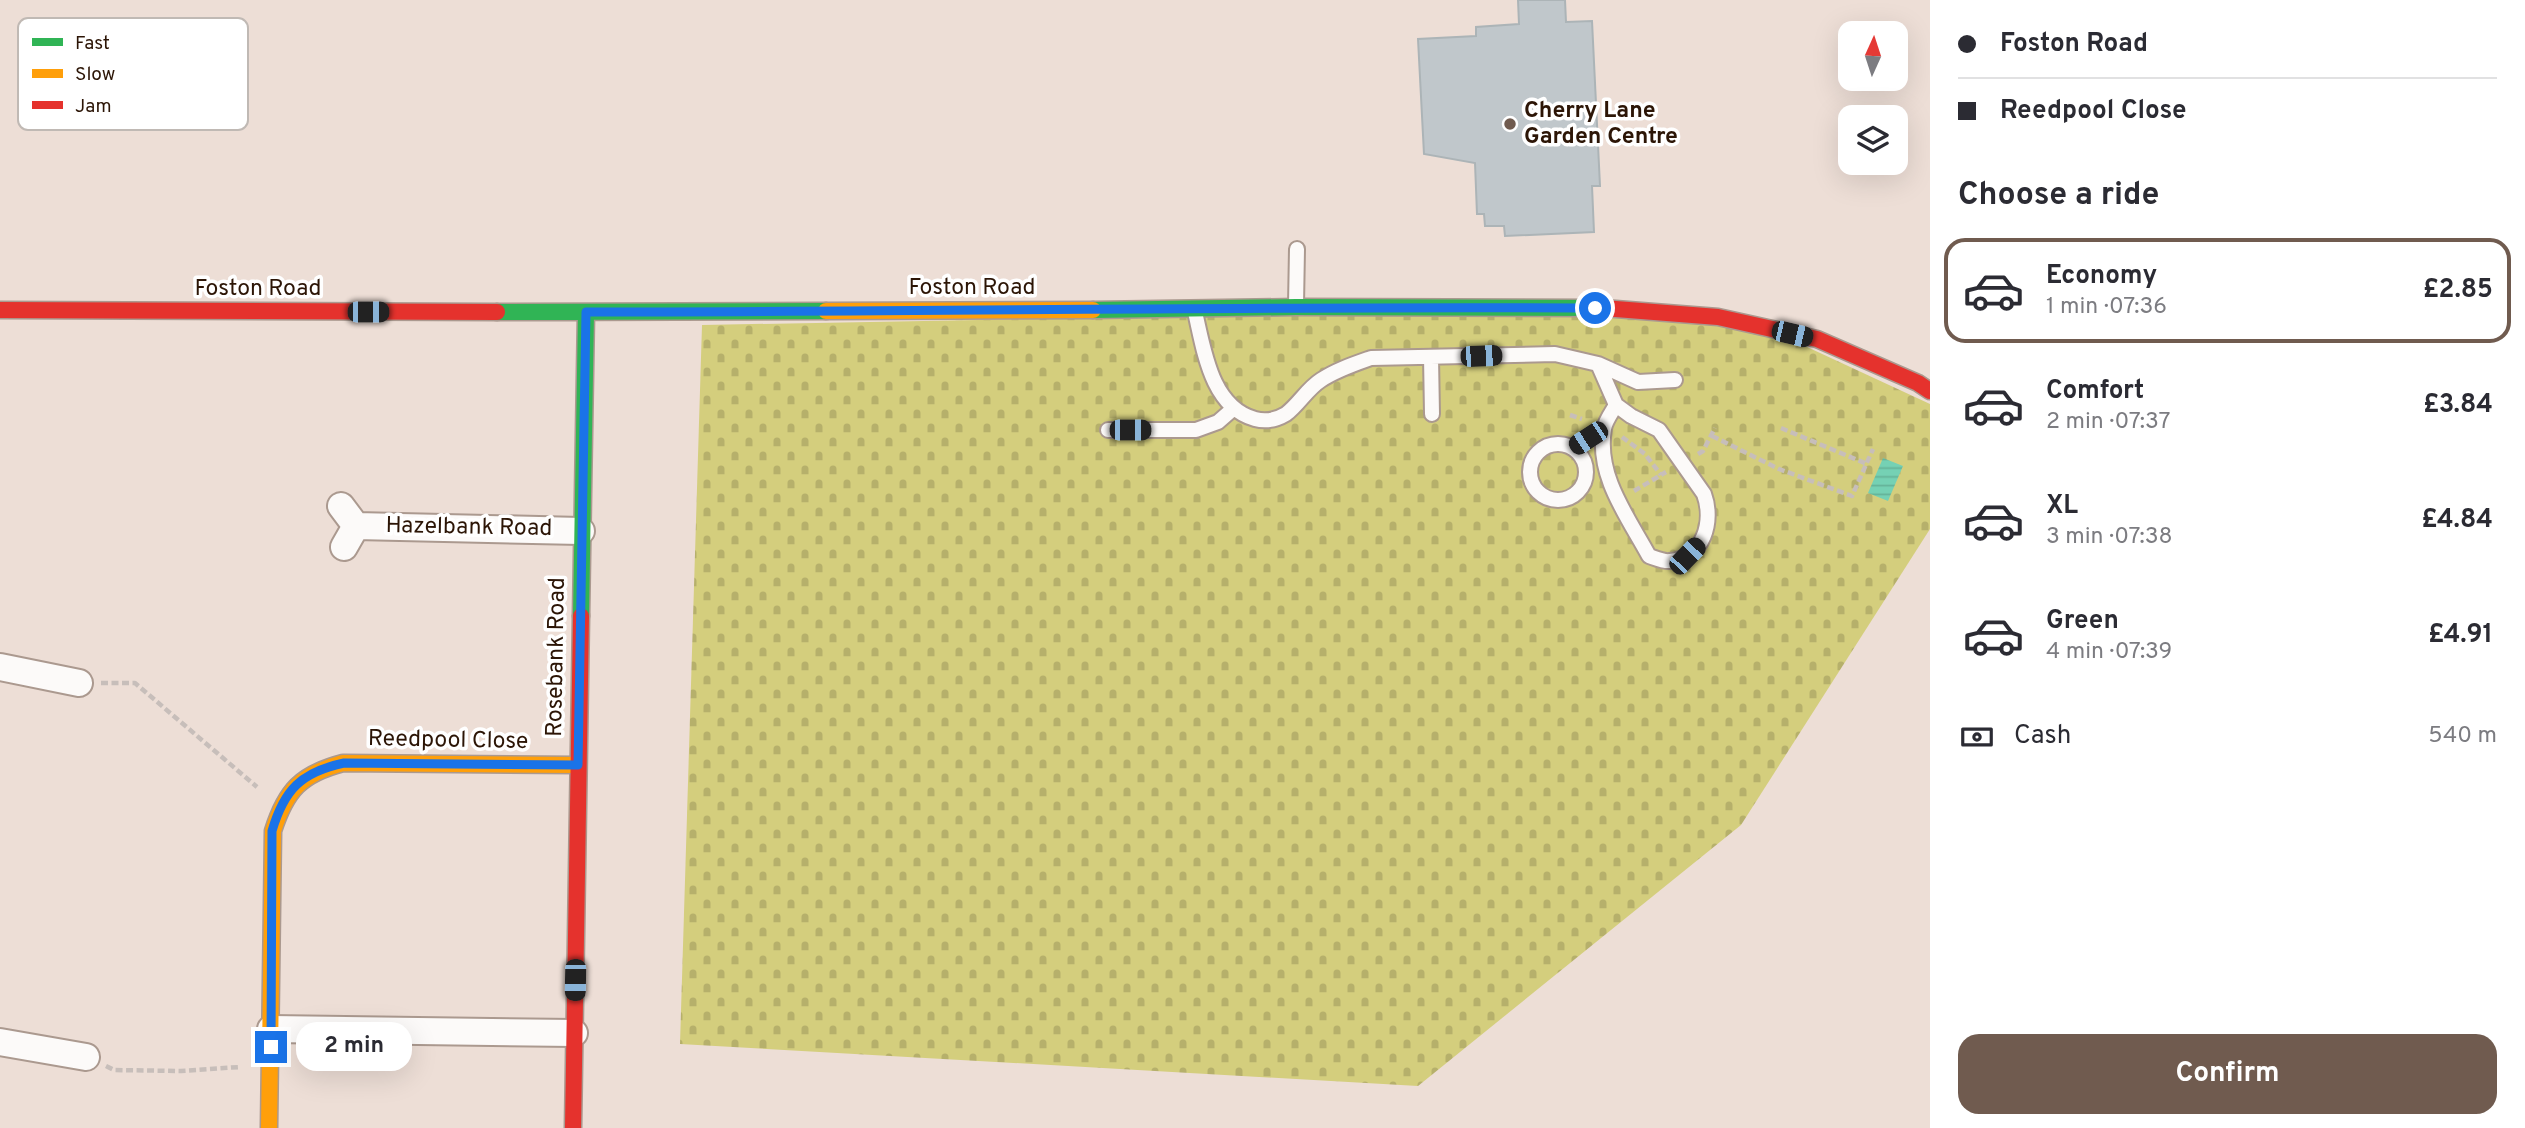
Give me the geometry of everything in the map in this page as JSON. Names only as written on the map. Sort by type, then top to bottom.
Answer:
[{"type":"street","name":"Foston Road","points":[[0,310],[586,312],[1194,310],[1296,307],[1622,309],[1718,317],[1817,340],[1930,391]]},
{"type":"street","name":"Rosebank Road","points":[[573,1128],[586,312]]},
{"type":"street","name":"Hazelbank Road","points":[[347,526],[581,531]]},
{"type":"street","points":[[0,667],[79,683]]},
{"type":"street","name":"Reedpool Close","points":[[269,1128],[272,831],[279,807],[291,789],[324,767],[344,763],[578,765]]},
{"type":"street","points":[[271,1030],[574,1034]]},
{"type":"street","points":[[0,1042],[86,1058]]},
{"type":"lane","points":[[1296,307],[1297,249]]},
{"type":"lane","points":[[1194,310],[1208,363],[1222,397],[1241,415],[1265,422],[1285,414],[1320,380],[1371,358],[1555,354],[1598,364],[1638,382],[1675,380]]},
{"type":"lane","points":[[1431,357],[1432,414]]},
{"type":"lane","points":[[1598,364],[1616,405],[1659,430],[1704,494],[1709,523],[1702,541],[1687,556],[1668,562],[1649,556],[1609,483],[1603,463],[1604,427],[1616,405]]},
{"type":"lane","points":[[1108,430],[1196,430],[1217,422],[1234,408]]},
{"type":"lane","points":[[1573,448],[1604,427]]},
{"type":"path","points":[[1781,428],[1867,464]]},
{"type":"path","points":[[1712,436],[1780,469],[1852,496],[1873,449]]},
{"type":"path","points":[[79,683],[135,683],[279,807]]},
{"type":"path","points":[[86,1058],[114,1070],[181,1071],[271,1065]]},
{"type":"green space","points":[[1622,308],[1766,328],[1930,404],[1930,529],[1741,825],[1418,1086],[680,1044],[702,325]]},
{"type":"shaded area","points":[[1883,458],[1903,466],[1888,501],[1868,493]]},
{"type":"building","name":"Cherry Lane Garden Centre","points":[[1518,0],[1565,0],[1566,22],[1592,21],[1600,186],[1592,186],[1594,232],[1505,236],[1504,226],[1485,226],[1484,214],[1477,214],[1475,163],[1424,154],[1418,39],[1476,36],[1476,27],[1519,24]]},
{"type":"traffic: fast","points":[[1093,310],[1296,307],[1603,308]]},
{"type":"traffic: fast","points":[[497,312],[826,311]]},
{"type":"traffic: fast","points":[[581,616],[586,312]]},
{"type":"traffic: slow","points":[[826,311],[1093,310]]},
{"type":"traffic: slow","points":[[269,1128],[273,831],[290,794],[316,772],[343,763],[578,765]]},
{"type":"traffic: jam","points":[[1603,308],[1718,317],[1817,339],[1918,383],[1930,391]]},
{"type":"traffic: jam","points":[[0,310],[497,312]]},
{"type":"traffic: jam","points":[[573,1128],[581,616]]},
{"type":"place","name":"Cherry Lane Garden Centre","points":[[1510,124]]},
{"type":"route","points":[[271,1047],[272,831],[279,807],[291,789],[324,767],[344,763],[578,765],[586,312],[1194,310],[1296,307],[1595,308]]}]
